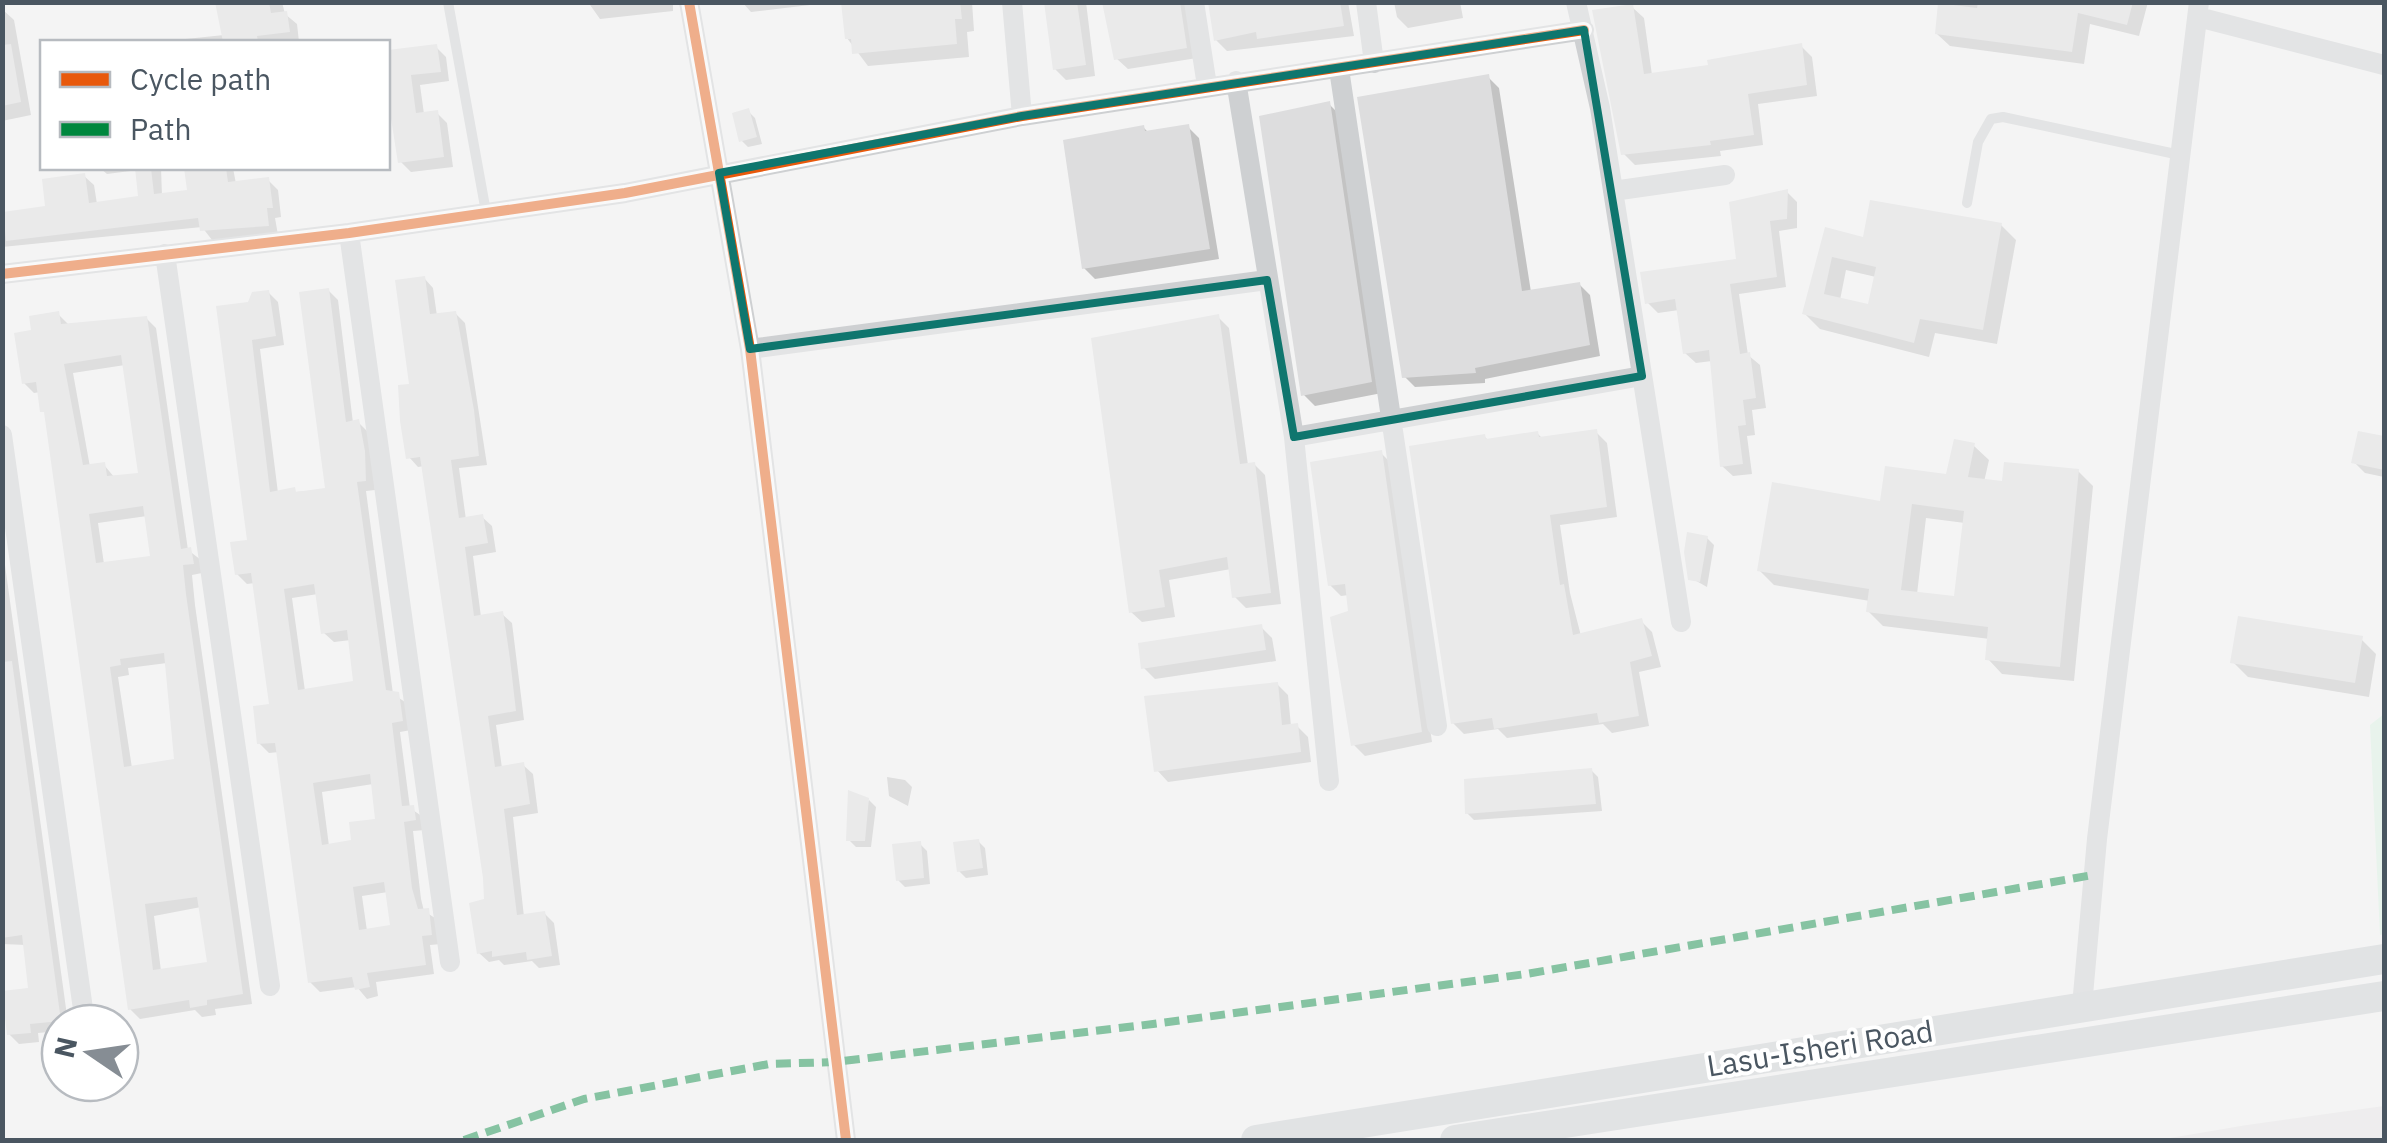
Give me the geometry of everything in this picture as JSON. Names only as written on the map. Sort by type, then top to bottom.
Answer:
[{"type":"main road","name":"Lasu-Isheri Road","points":[[1256,1140],[2384,959]]},
{"type":"main road","name":"Lasu-Isheri Road","points":[[1455,1140],[2384,996]]},
{"type":"street","points":[[689,2],[750,349],[846,1140]]},
{"type":"street","points":[[1012,2],[1022,116]]},
{"type":"street","points":[[1194,2],[1207,86]]},
{"type":"street","points":[[1366,2],[1374,63]]},
{"type":"street","points":[[1576,2],[1613,191],[1681,622]]},
{"type":"street","points":[[2082,1006],[2097,839],[2198,10],[2384,65]]},
{"type":"street","points":[[2,274],[350,233],[626,193],[1022,116],[1584,30]]},
{"type":"street","points":[[1340,68],[1437,726]]},
{"type":"street","points":[[1236,81],[1294,436],[1329,781]]},
{"type":"street","points":[[1613,191],[1725,175]]},
{"type":"street","points":[[350,233],[450,962]]},
{"type":"street","points":[[165,254],[270,986]]},
{"type":"street","points":[[750,349],[1268,280]]},
{"type":"street","points":[[1294,436],[1642,376]]},
{"type":"street","points":[[2,435],[82,1003]]},
{"type":"lane","points":[[448,2],[486,214]]},
{"type":"lane","points":[[1967,202],[1978,142],[1992,118],[2181,156]]},
{"type":"highlighted area","points":[[1584,30],[1642,376],[1294,437],[1267,280],[750,349],[719,173],[1022,116]]},
{"type":"shaded area","points":[[2384,1106],[2384,1140],[2158,1140],[2247,1125]]},
{"type":"green space","points":[[2384,714],[2384,934],[2380,935],[2370,725]]},
{"type":"building","points":[[215,2],[269,2],[271,13],[287,11],[290,32],[257,36],[258,40],[223,40]]},
{"type":"building","points":[[841,2],[960,2],[962,19],[955,19],[957,44],[852,54],[851,39],[845,39]]},
{"type":"building","points":[[1044,2],[1077,2],[1086,65],[1053,70]]},
{"type":"building","points":[[1102,2],[1180,2],[1187,48],[1114,60]]},
{"type":"building","points":[[1208,2],[1340,2],[1344,26],[1257,39],[1256,32],[1214,41]]},
{"type":"building","points":[[1978,2],[2133,2],[2127,25],[2078,13],[2072,52],[1935,34],[1938,3],[1977,8]]},
{"type":"building","points":[[1633,4],[1644,74],[1708,65],[1707,60],[1802,43],[1807,85],[1748,94],[1754,135],[1710,141],[1711,145],[1621,155],[1592,10]]},
{"type":"building","points":[[11,44],[21,102],[2,106],[2,45]]},
{"type":"building","points":[[437,44],[441,72],[411,75],[416,113],[438,110],[444,157],[398,163],[390,112],[390,50]]},
{"type":"building","points":[[1489,74],[1522,291],[1580,282],[1590,345],[1475,368],[1476,373],[1402,378],[1357,97]]},
{"type":"building","points":[[1330,101],[1372,382],[1301,396],[1259,116]]},
{"type":"building","points":[[749,108],[757,137],[739,142],[732,113]]},
{"type":"building","points":[[1189,124],[1210,249],[1082,269],[1063,140],[1144,125],[1145,131]]},
{"type":"building","points":[[135,170],[151,170],[154,194],[187,190],[184,170],[226,170],[228,182],[269,177],[273,208],[267,208],[269,226],[200,231],[198,218],[6,241],[3,212],[45,206],[42,179],[85,173],[89,203],[138,196]]},
{"type":"building","points":[[1788,189],[1787,219],[1770,221],[1777,277],[1730,284],[1740,354],[1750,352],[1756,398],[1743,400],[1746,425],[1738,426],[1743,464],[1720,467],[1709,350],[1683,354],[1675,299],[1645,304],[1640,272],[1736,259],[1729,202]]},
{"type":"building","points":[[1870,200],[2002,223],[1983,330],[1920,319],[1914,343],[1802,314],[1825,227],[1863,237]],"holes":[[[1832,257],[1876,267],[1868,304],[1824,294]]]},
{"type":"building","points":[[425,276],[430,314],[456,311],[474,410],[479,456],[451,460],[459,518],[483,514],[488,543],[465,547],[474,616],[503,611],[510,659],[516,711],[488,716],[495,767],[524,762],[530,804],[504,809],[517,915],[545,911],[552,956],[527,960],[526,952],[492,957],[492,951],[477,954],[469,903],[484,899],[483,878],[420,457],[406,459],[400,421],[398,385],[409,384],[395,280]]},
{"type":"building","points":[[329,288],[346,422],[359,419],[366,481],[357,482],[386,690],[399,692],[403,721],[392,723],[402,806],[414,805],[416,820],[404,822],[412,888],[418,909],[429,908],[432,935],[422,936],[426,965],[367,973],[370,987],[355,990],[352,977],[308,983],[275,743],[257,744],[253,706],[269,704],[251,573],[235,575],[230,542],[247,540],[216,306],[248,302],[252,292],[269,290],[276,336],[252,340],[270,492],[295,487],[296,492],[325,488],[299,292]],"holes":[[[314,584],[321,634],[347,630],[353,681],[298,690],[284,589]],[[370,774],[375,819],[349,822],[351,840],[322,845],[313,783]],[[384,882],[390,925],[359,930],[353,887]]]},
{"type":"building","points":[[59,311],[61,324],[147,316],[181,549],[191,547],[194,564],[183,565],[186,594],[243,994],[207,1000],[207,1005],[190,1008],[189,1000],[140,1008],[140,1003],[127,1003],[44,412],[40,412],[36,382],[22,384],[14,333],[31,330],[29,316]],"holes":[[[121,355],[138,473],[107,476],[105,462],[83,465],[64,364]],[[143,506],[150,556],[96,563],[89,514]],[[164,653],[174,759],[124,767],[110,667],[121,665],[120,659]],[[197,897],[207,962],[153,970],[145,904]]]},
{"type":"building","points":[[1219,314],[1240,464],[1255,462],[1271,593],[1232,598],[1227,557],[1159,570],[1165,607],[1129,613],[1091,338]]},
{"type":"building","points":[[1597,429],[1607,507],[1550,515],[1560,585],[1564,584],[1573,635],[1642,618],[1652,656],[1630,662],[1639,716],[1599,723],[1597,713],[1494,729],[1492,718],[1451,724],[1409,446],[1485,434],[1486,439],[1538,431],[1539,437]]},
{"type":"building","points":[[2358,431],[2384,436],[2384,470],[2351,463]]},
{"type":"building","points":[[1954,439],[1975,443],[1968,477],[2002,481],[2004,462],[2079,469],[2060,667],[1985,660],[1988,627],[1866,612],[1869,589],[1757,571],[1772,482],[1880,501],[1885,466],[1946,474]],"holes":[[[1912,504],[1964,511],[1954,596],[1901,590]]]},
{"type":"building","points":[[1382,450],[1422,732],[1351,746],[1330,617],[1348,611],[1345,584],[1328,586],[1310,462]]},
{"type":"building","points":[[1687,532],[1708,536],[1700,582],[1688,580],[1684,552]]},
{"type":"building","points":[[2238,616],[2363,636],[2355,683],[2230,663]]},
{"type":"building","points":[[1262,624],[1266,650],[1141,669],[1138,643]]},
{"type":"building","points":[[12,661],[59,1003],[40,1003],[40,1023],[30,1024],[31,1033],[7,1035],[2,991],[28,988],[22,935],[2,938],[2,662]]},
{"type":"building","points":[[1278,682],[1282,725],[1298,723],[1301,752],[1154,772],[1144,696]]},
{"type":"building","points":[[1592,768],[1596,804],[1465,814],[1464,779]]},
{"type":"building","points":[[848,790],[869,798],[865,841],[846,841]]},
{"type":"building","points":[[979,839],[983,868],[957,872],[953,842]]},
{"type":"building","points":[[921,841],[924,878],[896,881],[892,844]]},
{"type":"marked path","points":[[464,1140],[584,1099],[769,1064],[835,1062],[1526,974],[2093,875]]},
{"type":"cycle path","points":[[689,2],[750,349],[846,1140]]},
{"type":"cycle path","points":[[2,274],[349,233],[625,193],[1022,116],[1584,30]]}]
